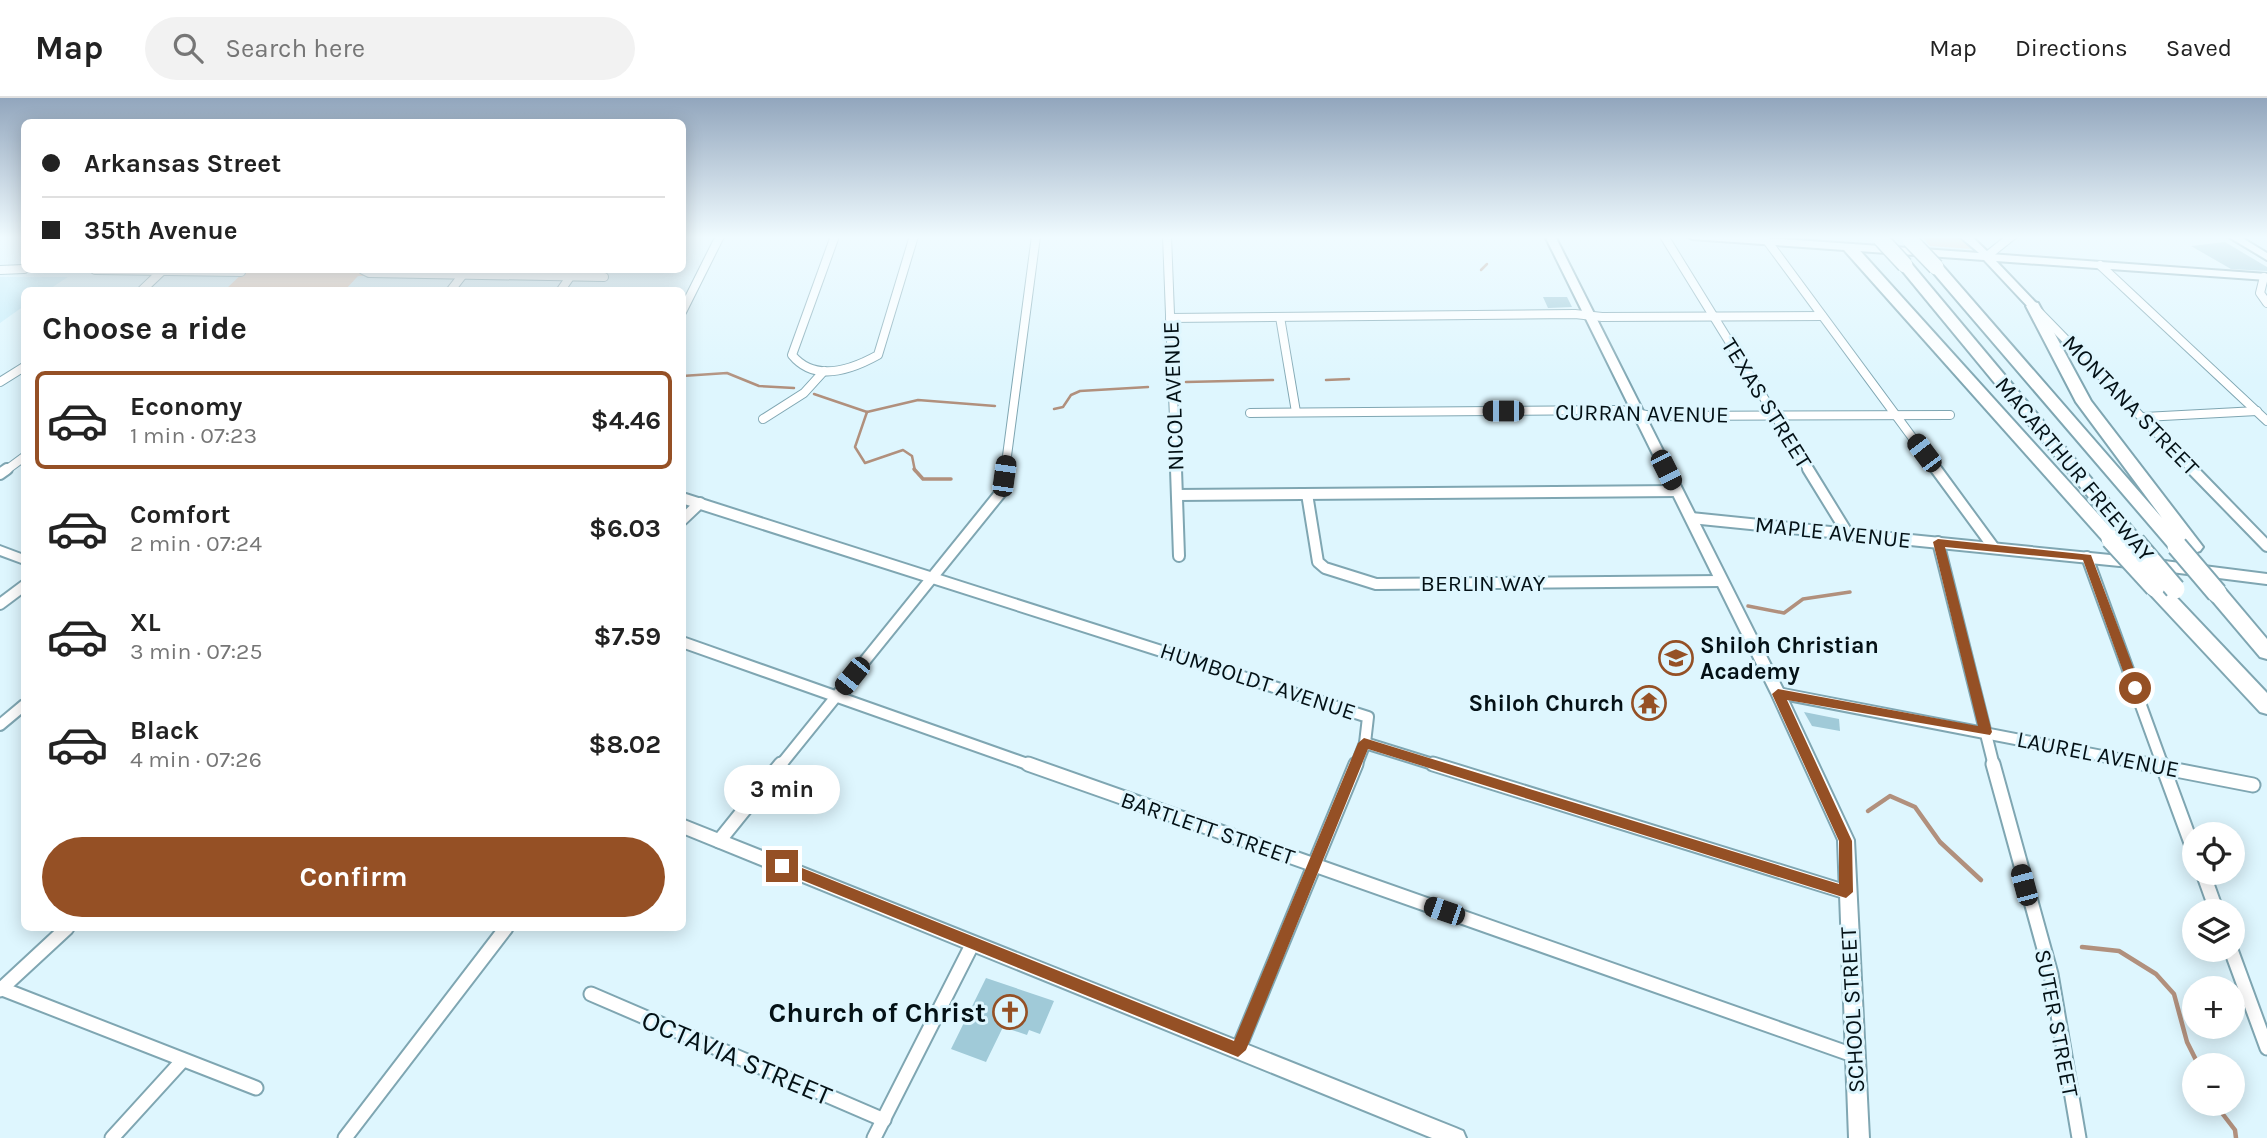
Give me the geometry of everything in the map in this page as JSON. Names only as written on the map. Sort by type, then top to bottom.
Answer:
[{"type":"highway","points":[[1883,285],[2111,539],[2165,588]]},
{"type":"highway","name":"MACARTHUR FREEWAY","points":[[1921,285],[2135,542],[2165,588],[2267,705]]},
{"type":"highway","name":"MACARTHUR FREEWAY","points":[[1952,285],[2185,546]]},
{"type":"highway","points":[[2033,306],[2084,402],[2185,546],[2267,642]]},
{"type":"highway","points":[[2224,593],[2267,652]]},
{"type":"street","points":[[686,304],[696,285]]},
{"type":"street","points":[[817,285],[792,355],[804,368],[824,371],[860,366],[878,355],[899,285]]},
{"type":"street","points":[[719,841],[1002,491],[1030,285]]},
{"type":"street","name":"NICOL AVENUE","points":[[1169,285],[1179,556]]},
{"type":"street","name":"SCHOOL STREET","points":[[1573,285],[1778,694],[1846,841],[1853,1055],[1859,1138]]},
{"type":"street","name":"TEXAS STREET","points":[[1694,285],[1848,534]]},
{"type":"street","points":[[1799,285],[1994,548]]},
{"type":"street","name":"MONTANA STREET","points":[[2013,285],[2267,547]]},
{"type":"street","points":[[2121,285],[2267,421]]},
{"type":"street","points":[[2263,285],[2260,293],[2267,303]]},
{"type":"street","points":[[1170,318],[1822,316]]},
{"type":"street","points":[[1280,317],[1296,412]]},
{"type":"street","points":[[0,382],[21,369]]},
{"type":"street","points":[[763,419],[804,393],[824,371]]},
{"type":"street","points":[[2144,417],[2257,411]]},
{"type":"street","name":"CURRAN AVENUE","points":[[1250,413],[1636,412],[1651,416],[1950,415]]},
{"type":"street","points":[[0,474],[21,459]]},
{"type":"street","points":[[1177,495],[1677,491]]},
{"type":"street","name":"BERLIN WAY","points":[[1307,494],[1318,562],[1325,568],[1376,584],[1721,581]]},
{"type":"street","name":"HUMBOLDT AVENUE","points":[[686,499],[1368,717],[1364,743],[1846,892]]},
{"type":"street","points":[[686,516],[700,503]]},
{"type":"street","name":"MAPLE AVENUE","points":[[1691,518],[2087,557],[2267,579]]},
{"type":"street","name":"SUTER STREET","points":[[1938,542],[2017,859],[2052,974],[2079,1138]]},
{"type":"street","points":[[0,550],[21,559]]},
{"type":"street","points":[[2087,557],[2184,822]]},
{"type":"street","points":[[0,604],[21,588]]},
{"type":"street","name":"BARTLETT STREET","points":[[686,643],[1853,1055]]},
{"type":"street","name":"LAUREL AVENUE","points":[[1778,694],[2253,785]]},
{"type":"street","points":[[0,725],[21,708]]},
{"type":"street","points":[[1238,1050],[1316,866],[1364,743]]},
{"type":"street","points":[[686,828],[1450,1137]]},
{"type":"street","points":[[64,931],[1,989],[256,1088]]},
{"type":"street","points":[[345,1138],[504,931]]},
{"type":"street","points":[[874,1138],[973,943]]},
{"type":"street","points":[[2235,962],[2267,1048]]},
{"type":"street","name":"OCTAVIA STREET","points":[[591,995],[884,1120]]},
{"type":"street","points":[[112,1138],[183,1060]]},
{"type":"shaded area","points":[[0,285],[56,285],[53,287],[21,287],[21,308],[0,323]]},
{"type":"shaded area","points":[[231,285],[350,285],[348,287],[228,287]]},
{"type":"building","points":[[1543,297],[1567,297],[1572,307],[1548,308]]},
{"type":"building","points":[[1804,712],[1839,719],[1840,731],[1812,726]]},
{"type":"building","name":"Church of Christ","points":[[986,978],[1054,1001],[1040,1034],[1029,1030],[1027,1035],[1003,1027],[986,1062],[951,1049]]},
{"type":"waterway","points":[[686,376],[727,373],[759,386],[794,388]]},
{"type":"waterway","points":[[1326,380],[1349,379]]},
{"type":"waterway","points":[[1186,382],[1273,380]]},
{"type":"waterway","points":[[1054,409],[1063,407],[1071,395],[1080,391],[1148,387]]},
{"type":"waterway","points":[[814,394],[867,412]]},
{"type":"waterway","points":[[867,412],[918,400],[995,406]]},
{"type":"waterway","points":[[867,412],[855,447],[865,463],[903,450],[912,456],[915,470]]},
{"type":"waterway","points":[[915,470],[923,479],[951,479]]},
{"type":"waterway","points":[[1748,606],[1784,613],[1803,599],[1850,592]]},
{"type":"waterway","points":[[1868,811],[1890,796],[1915,807],[1940,842],[1981,880]]},
{"type":"waterway","points":[[2082,947],[2119,951],[2156,974],[2174,994],[2192,1053]]},
{"type":"waterway","points":[[2224,1116],[2235,1130],[2236,1138]]},
{"type":"place","name":"Shiloh Christian Academy","points":[[1676,658]]},
{"type":"place","name":"Shiloh Church","points":[[1649,703]]},
{"type":"place","name":"Church of Christ","points":[[1010,1012]]},
{"type":"route","points":[[782,866],[1238,1050],[1316,866],[1364,743],[1846,892],[1846,841],[1778,694],[1986,732],[1938,542],[2087,557],[2135,688]]}]
